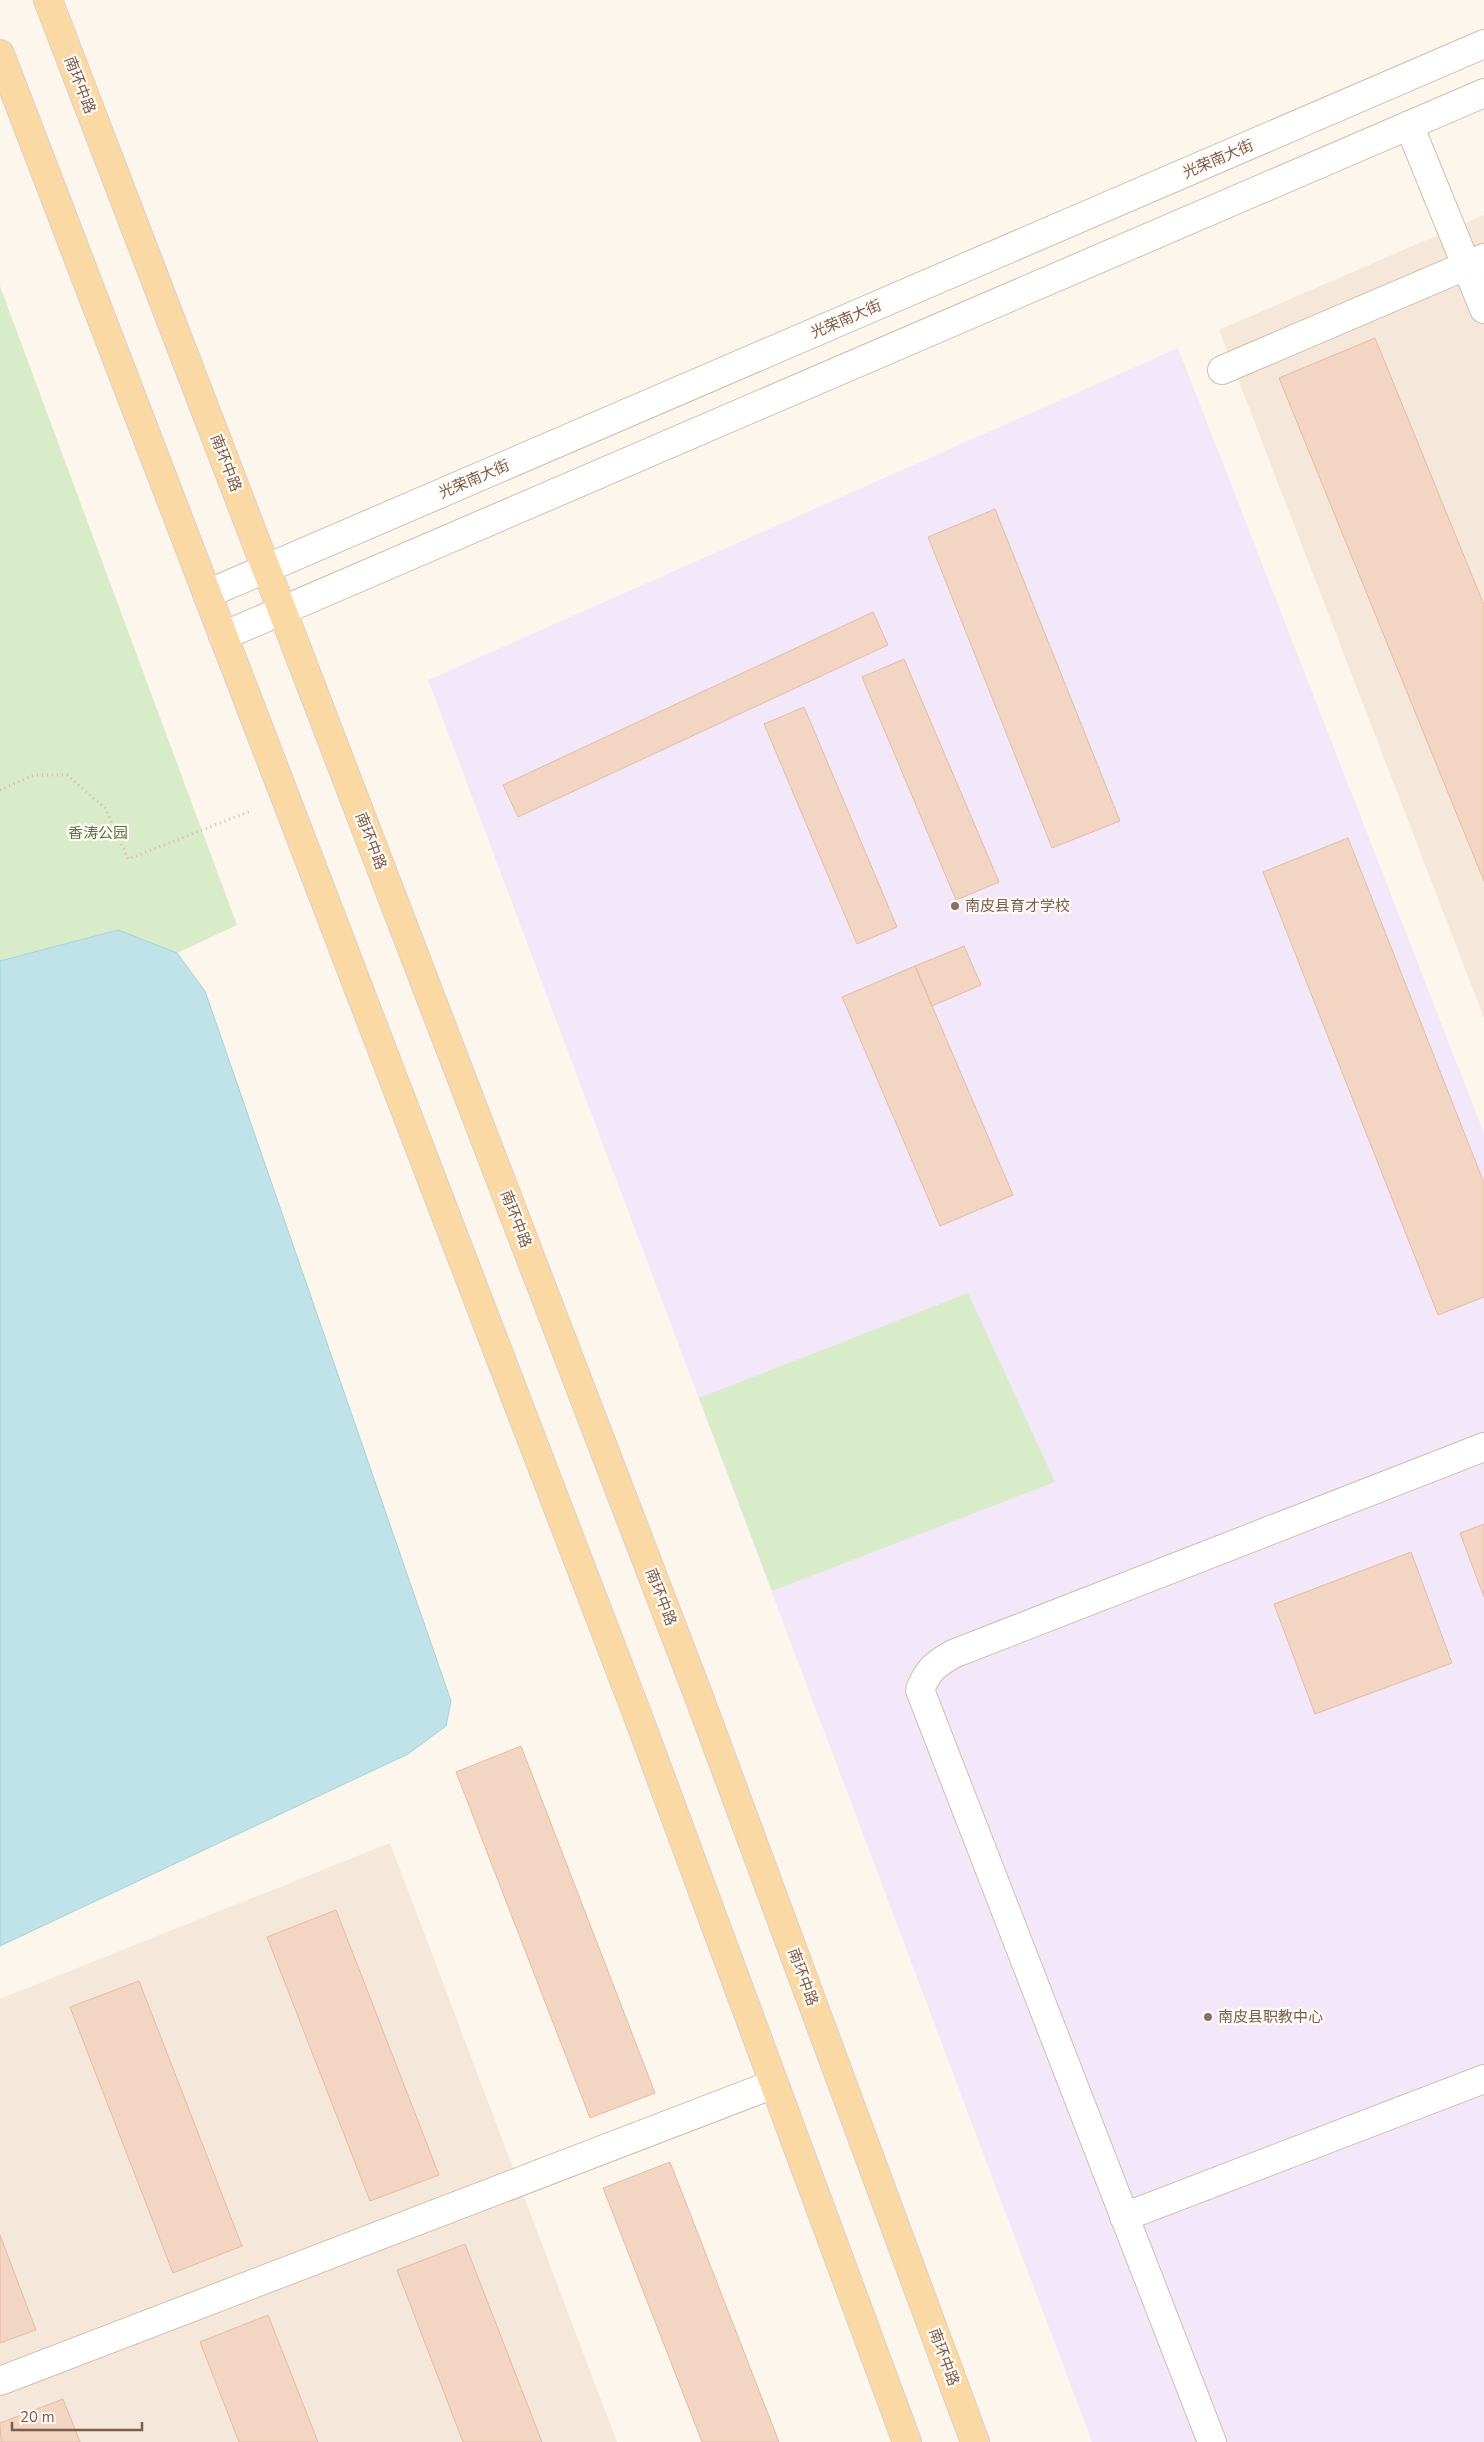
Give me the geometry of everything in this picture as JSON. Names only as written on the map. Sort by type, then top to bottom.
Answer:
[{"type":"main road","name":"南环中路","points":[[48,0],[700,1696],[976,2442]]},
{"type":"main road","points":[[0,54],[639,1719],[907,2442]]},
{"type":"street","name":"光荣南大街","points":[[207,594],[1484,44]]},
{"type":"street","points":[[223,636],[1484,93]]},
{"type":"street","points":[[1409,125],[1475,262],[1484,309]]},
{"type":"street","points":[[1222,370],[1475,262]]},
{"type":"street","points":[[1212,2442],[920,1690],[926,1673],[938,1662],[952,1654],[1484,1447]]},
{"type":"street","points":[[1124,2217],[1484,2079]]},
{"type":"street","points":[[0,2381],[774,2084]]},
{"type":"path","points":[[0,790],[34,775],[67,775],[105,808],[128,859],[285,798]]},
{"type":"shaded area","points":[[1484,215],[1484,1018],[1219,330]]},
{"type":"shaded area","points":[[1178,348],[1484,1133],[1484,2442],[1092,2442],[428,680]]},
{"type":"shaded area","points":[[390,1843],[617,2442],[0,2442],[0,1999]]},
{"type":"green space","name":"香涛公园","points":[[0,286],[237,925],[177,953],[117,930],[0,961]]},
{"type":"green space","points":[[968,1293],[1055,1482],[772,1591],[699,1398]]},
{"type":"water","points":[[118,930],[177,953],[205,991],[451,1701],[446,1726],[408,1754],[0,1946],[0,961]]},
{"type":"building","points":[[1375,338],[1484,605],[1484,881],[1279,378]]},
{"type":"building","points":[[995,509],[1120,821],[1052,848],[928,537]]},
{"type":"building","points":[[873,612],[888,645],[518,817],[503,785]]},
{"type":"building","points":[[904,659],[999,882],[956,900],[862,677]]},
{"type":"building","points":[[804,707],[897,927],[857,944],[764,724]]},
{"type":"building","points":[[1348,838],[1484,1183],[1484,1297],[1438,1315],[1263,872]]},
{"type":"building","points":[[964,946],[981,985],[932,1006],[915,966]]},
{"type":"building","points":[[915,966],[1013,1195],[940,1226],[842,997]]},
{"type":"building","points":[[1484,1524],[1484,1597],[1460,1533]]},
{"type":"building","points":[[1411,1552],[1452,1663],[1315,1714],[1274,1604]]},
{"type":"building","points":[[521,1746],[655,2093],[590,2118],[456,1772]]},
{"type":"building","points":[[336,1910],[439,2175],[370,2201],[267,1937]]},
{"type":"building","points":[[139,1981],[242,2246],[173,2273],[70,2007]]},
{"type":"building","points":[[670,2162],[779,2442],[702,2442],[603,2188]]},
{"type":"building","points":[[0,2235],[36,2330],[0,2343]]},
{"type":"building","points":[[465,2244],[542,2442],[463,2442],[397,2270]]},
{"type":"building","points":[[268,2315],[318,2442],[239,2442],[200,2342]]},
{"type":"building","points":[[63,2399],[80,2442],[1,2442],[0,2423]]},
{"type":"place","name":"南皮县育才学校","points":[[955,906]]},
{"type":"place","name":"南皮县职教中心","points":[[1208,2017]]}]
